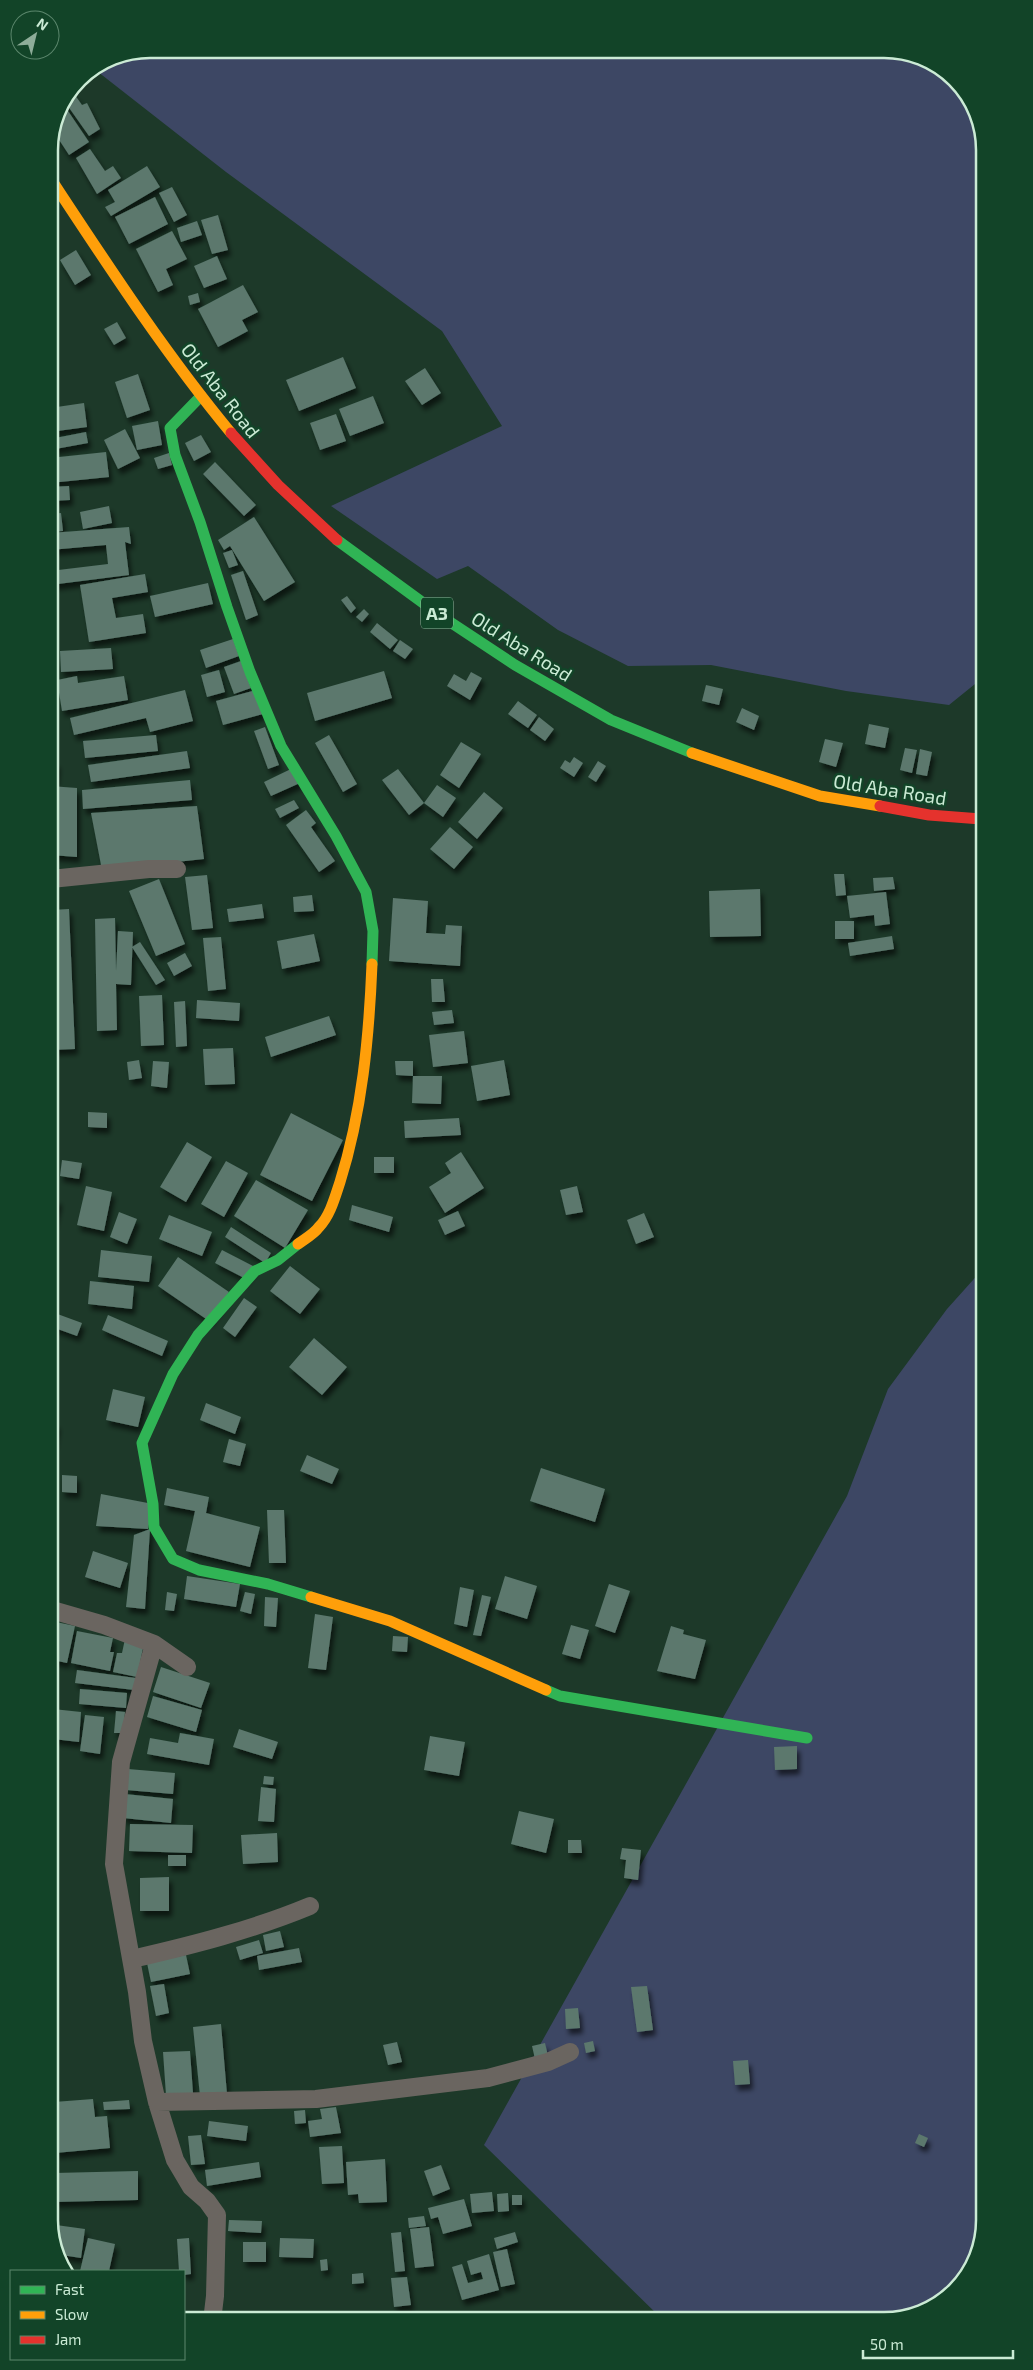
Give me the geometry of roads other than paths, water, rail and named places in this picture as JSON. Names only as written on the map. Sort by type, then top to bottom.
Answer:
[{"type":"street","name":"Old Aba Road","points":[[58,190],[139,312],[202,396],[278,485],[347,549],[515,665],[611,720],[713,761],[820,796],[929,815],[976,819]]},
{"type":"street","points":[[202,396],[170,428],[174,455],[200,522],[226,607],[250,672],[281,746],[336,836],[366,892],[373,931],[370,1013],[361,1094],[350,1151],[334,1201],[320,1227],[278,1260],[255,1272],[217,1311],[173,1374],[142,1443],[153,1504],[154,1527],[173,1560],[199,1570],[268,1584],[390,1621],[560,1696],[808,1738]]},
{"type":"street","points":[[58,878],[149,869],[176,869]]},
{"type":"street","points":[[58,1612],[104,1625],[154,1644],[187,1666]]},
{"type":"street","points":[[154,1644],[120,1762],[114,1864],[132,1959],[143,2042],[157,2102],[175,2160],[191,2188],[207,2201],[217,2215],[213,2312]]},
{"type":"street","points":[[132,1959],[206,1942],[264,1925],[310,1906]]},
{"type":"street","points":[[157,2102],[316,2100],[488,2078],[548,2062],[570,2052]]}]
